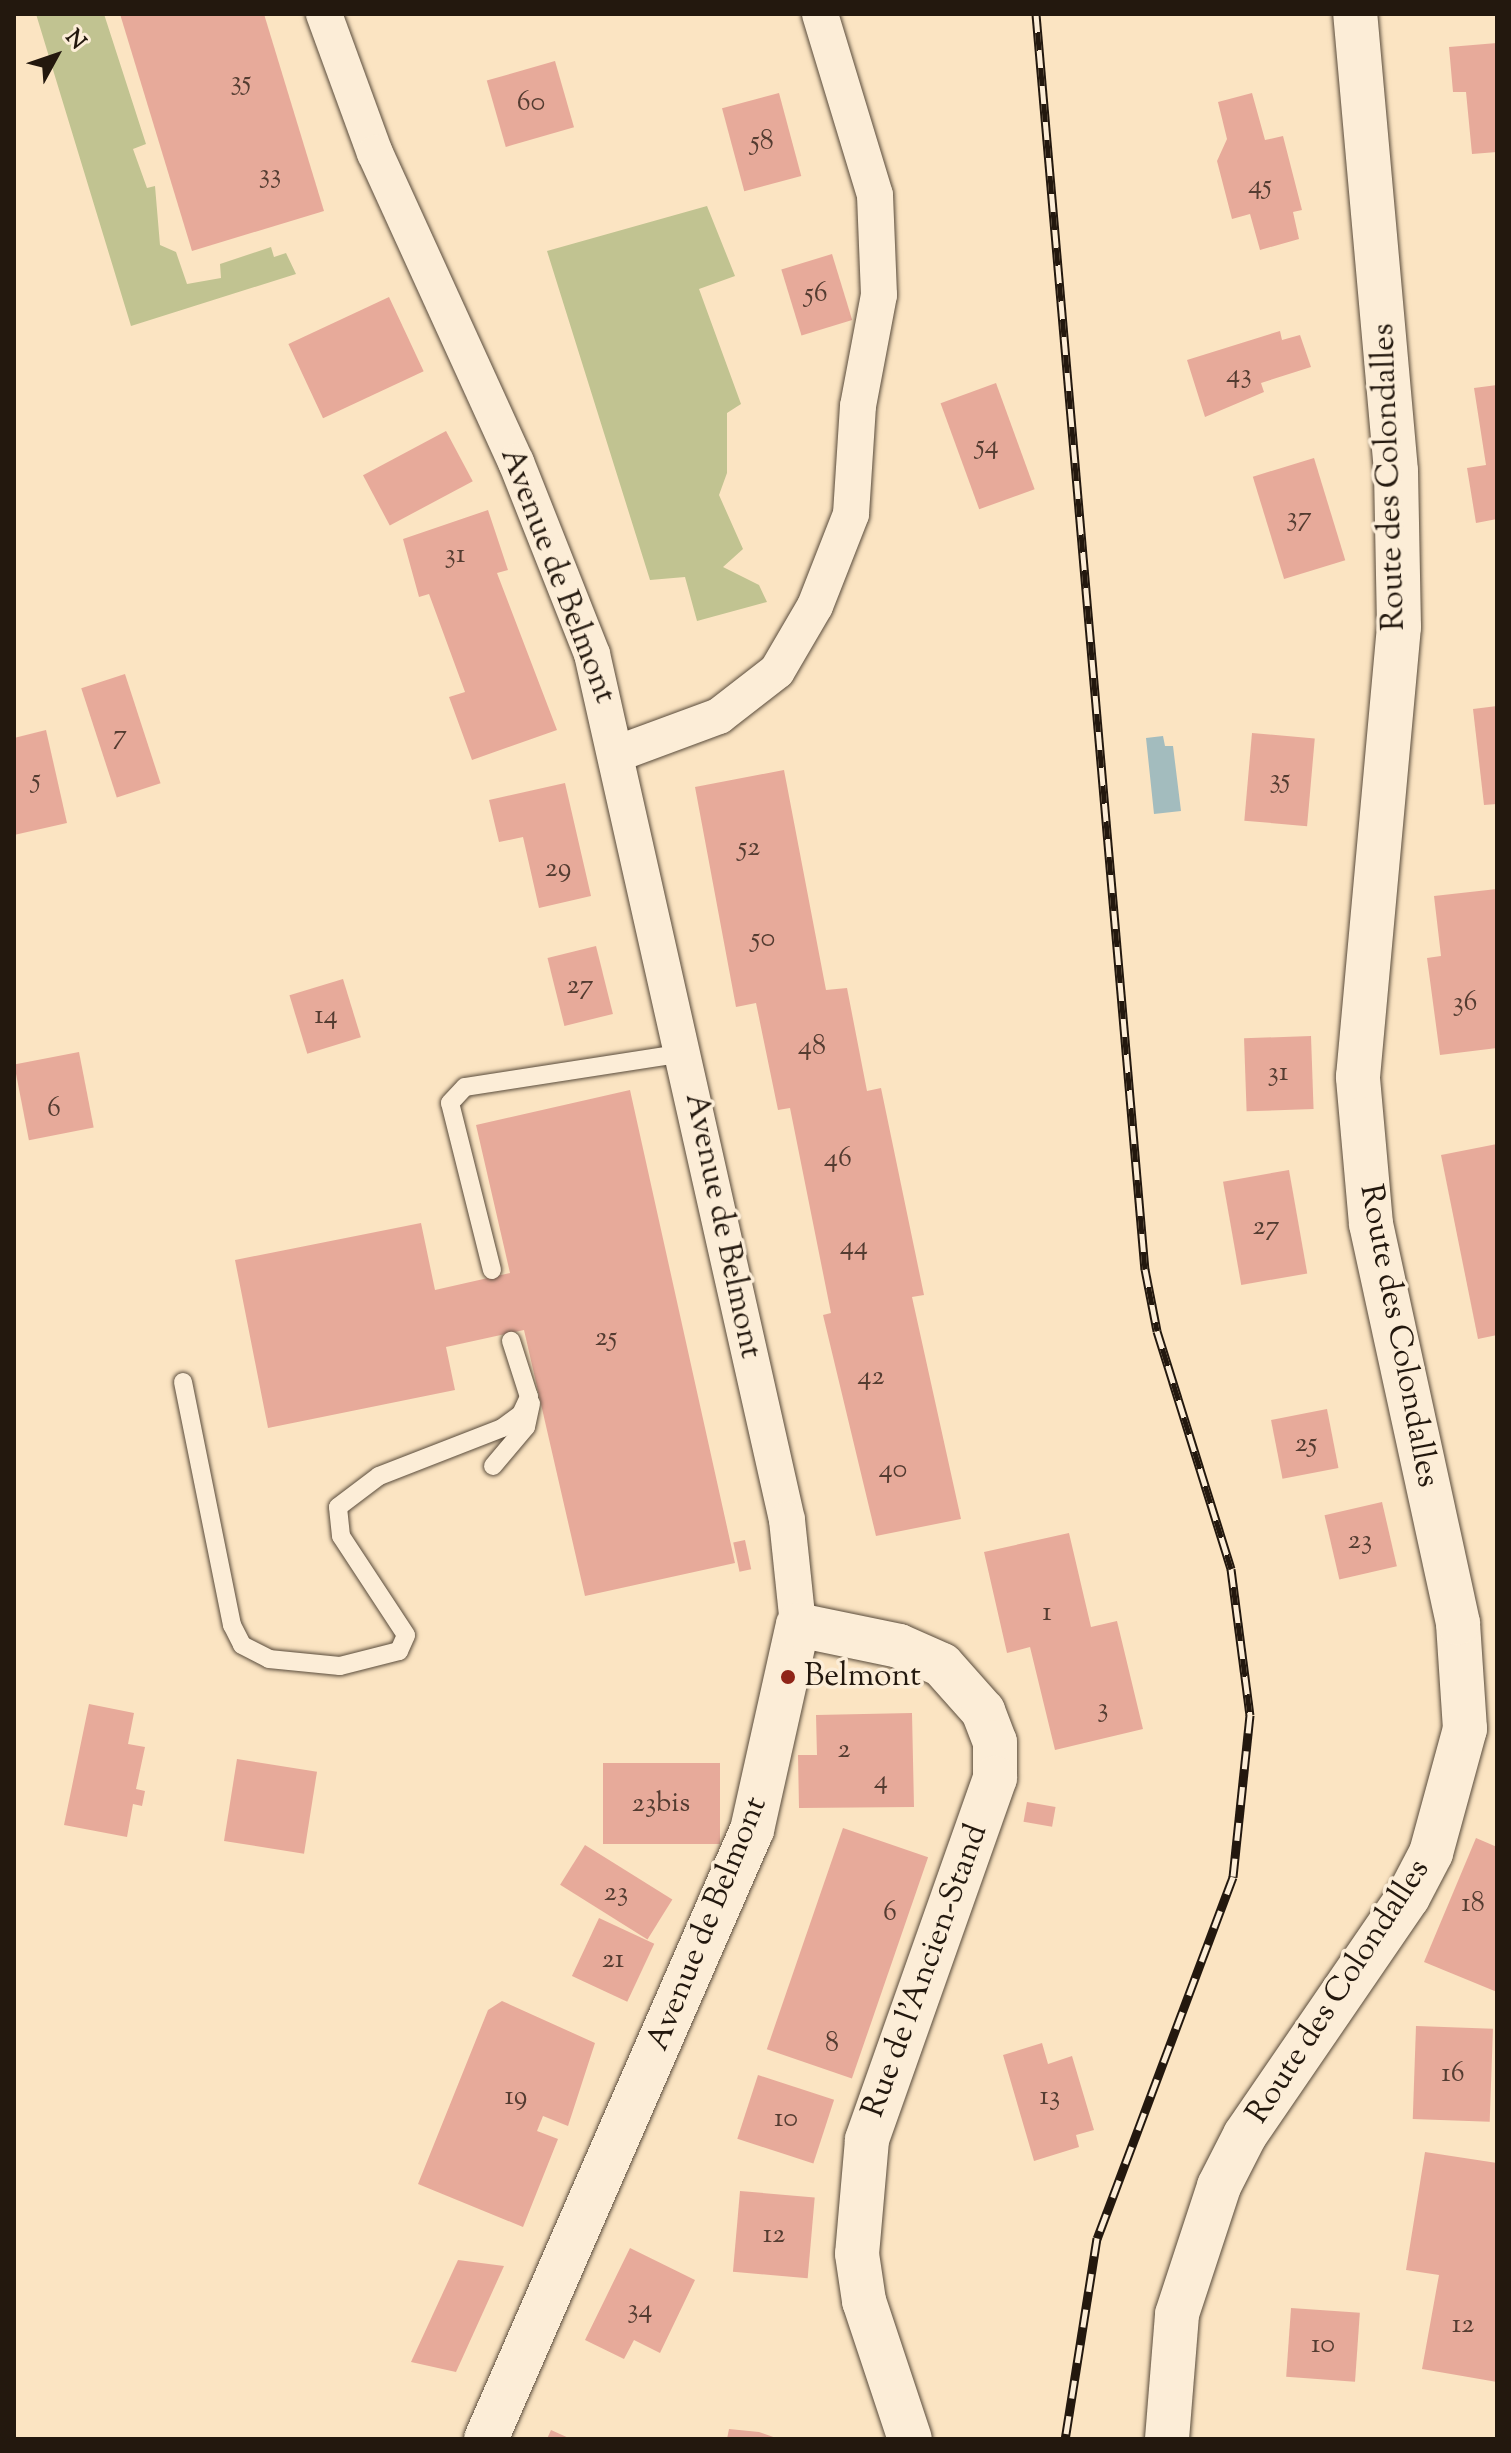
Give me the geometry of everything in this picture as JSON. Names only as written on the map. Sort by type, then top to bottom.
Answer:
[{"type":"street","name":"Avenue de Belmont","points":[[324,14],[375,153],[516,462],[592,654],[619,753],[787,1520],[798,1625],[752,1830],[486,2439]]},
{"type":"street","points":[[619,753],[719,716],[777,671],[815,606],[851,514],[858,406],[879,295],[875,195],[820,14]]},
{"type":"street","name":"Route des Colondalles","points":[[1167,2439],[1177,2314],[1219,2186],[1245,2135],[1408,1897],[1431,1853],[1465,1729],[1458,1623],[1371,1224],[1358,1077],[1399,627],[1396,471],[1355,14]]},
{"type":"street","name":"Rue de l'Ancien-Stand","points":[[798,1625],[899,1646],[942,1665],[983,1711],[995,1742],[995,1778],[865,2155],[857,2241],[864,2301],[910,2439]]},
{"type":"lane","points":[[492,1270],[450,1103],[465,1087],[684,1053]]},
{"type":"lane","points":[[493,1466],[534,1414],[511,1341]]},
{"type":"lane","points":[[183,1382],[232,1625],[242,1645],[269,1659],[340,1666],[399,1651],[406,1635],[341,1536],[338,1507],[418,1457],[502,1428],[529,1397]]},
{"type":"green space","points":[[36,14],[104,14],[146,144],[133,149],[147,188],[155,186],[160,245],[176,252],[187,284],[221,278],[220,264],[271,247],[274,257],[286,253],[296,274],[131,326]]},
{"type":"green space","points":[[707,206],[735,276],[699,289],[741,404],[727,413],[727,473],[719,495],[743,549],[723,567],[759,585],[767,602],[697,621],[685,577],[650,580],[547,251]]},
{"type":"water","points":[[1163,736],[1165,746],[1173,746],[1181,811],[1154,814],[1146,738]]},
{"type":"building","points":[[120,14],[264,14],[324,211],[192,251]]},
{"type":"building","points":[[1497,43],[1497,152],[1472,154],[1466,92],[1453,92],[1449,47]]},
{"type":"building","points":[[555,61],[574,127],[506,147],[487,81]]},
{"type":"building","points":[[779,93],[801,176],[744,191],[722,108]]},
{"type":"building","points":[[1252,93],[1265,140],[1283,136],[1302,210],[1293,212],[1299,239],[1260,250],[1250,214],[1232,219],[1217,161],[1227,139],[1218,102]]},
{"type":"building","points":[[832,254],[852,320],[801,335],[781,269]]},
{"type":"building","points":[[389,297],[424,371],[323,418],[288,344]]},
{"type":"building","points":[[1280,331],[1282,340],[1300,335],[1311,367],[1261,383],[1264,392],[1205,417],[1187,360]]},
{"type":"building","points":[[996,383],[1035,489],[979,509],[941,403]]},
{"type":"building","points":[[1497,385],[1497,519],[1476,523],[1467,468],[1486,465],[1474,388]]},
{"type":"building","points":[[446,431],[473,481],[390,525],[363,475]]},
{"type":"building","points":[[1314,458],[1345,560],[1284,579],[1253,477]]},
{"type":"building","points":[[488,510],[508,570],[497,573],[557,730],[472,760],[449,697],[465,692],[429,594],[419,597],[403,539]]},
{"type":"building","points":[[125,674],[161,783],[117,798],[81,688]]},
{"type":"building","points":[[1497,706],[1497,804],[1484,805],[1473,709]]},
{"type":"building","points":[[46,730],[67,823],[14,835],[14,738]]},
{"type":"building","points":[[1252,733],[1315,738],[1307,826],[1244,821]]},
{"type":"building","points":[[784,770],[826,990],[847,988],[867,1091],[881,1088],[924,1295],[912,1297],[961,1519],[876,1536],[823,1315],[831,1313],[790,1108],[778,1110],[756,1003],[736,1007],[695,787]]},
{"type":"building","points":[[565,783],[591,896],[539,908],[523,837],[499,842],[489,800]]},
{"type":"building","points":[[1497,889],[1497,1048],[1440,1055],[1427,958],[1441,956],[1434,896]]},
{"type":"building","points":[[596,946],[613,1014],[564,1026],[547,958]]},
{"type":"building","points":[[343,979],[361,1037],[307,1054],[289,995]]},
{"type":"building","points":[[1311,1036],[1314,1109],[1247,1111],[1244,1038]]},
{"type":"building","points":[[79,1052],[94,1128],[29,1140],[14,1065]]},
{"type":"building","points":[[630,1090],[735,1563],[585,1596],[524,1330],[446,1347],[455,1390],[268,1428],[235,1260],[421,1223],[435,1290],[510,1273],[476,1125]]},
{"type":"building","points":[[1497,1144],[1497,1335],[1478,1339],[1441,1155]]},
{"type":"building","points":[[1289,1170],[1307,1273],[1241,1285],[1223,1182]]},
{"type":"building","points":[[1327,1409],[1338,1468],[1282,1479],[1271,1420]]},
{"type":"building","points":[[1382,1502],[1397,1566],[1339,1580],[1325,1515]]},
{"type":"building","points":[[1069,1533],[1091,1627],[1117,1621],[1143,1729],[1055,1750],[1030,1647],[1007,1653],[984,1552]]},
{"type":"building","points":[[745,1540],[751,1569],[739,1572],[733,1542]]},
{"type":"building","points":[[89,1704],[134,1713],[128,1744],[145,1747],[136,1789],[145,1791],[142,1806],[133,1804],[127,1837],[64,1825]]},
{"type":"building","points":[[912,1713],[914,1807],[799,1808],[798,1755],[817,1755],[816,1715]]},
{"type":"building","points":[[237,1759],[317,1772],[304,1854],[224,1841]]},
{"type":"building","points":[[603,1763],[720,1763],[720,1844],[603,1844]]},
{"type":"building","points":[[1027,1802],[1056,1807],[1052,1827],[1024,1822]]},
{"type":"building","points":[[843,1828],[928,1857],[852,2079],[767,2049]]},
{"type":"building","points":[[1476,1838],[1497,1847],[1497,1992],[1424,1962]]},
{"type":"building","points":[[585,1845],[672,1900],[647,1939],[560,1885]]},
{"type":"building","points":[[599,1918],[654,1944],[627,2002],[572,1976]]},
{"type":"building","points":[[502,2001],[595,2043],[568,2126],[543,2116],[537,2131],[558,2139],[523,2227],[418,2184],[488,2010]]},
{"type":"building","points":[[1416,2026],[1493,2029],[1490,2122],[1413,2119]]},
{"type":"building","points":[[1042,2043],[1048,2064],[1072,2056],[1094,2130],[1076,2135],[1079,2147],[1034,2161],[1003,2055]]},
{"type":"building","points":[[758,2075],[834,2100],[813,2163],[737,2139]]},
{"type":"building","points":[[1425,2152],[1497,2163],[1497,2382],[1422,2369],[1439,2275],[1406,2270]]},
{"type":"building","points":[[740,2191],[815,2198],[808,2278],[733,2272]]},
{"type":"building","points":[[630,2248],[695,2280],[660,2353],[634,2340],[624,2359],[585,2340]]},
{"type":"building","points":[[458,2260],[504,2266],[456,2372],[411,2362]]},
{"type":"building","points":[[1291,2308],[1360,2313],[1355,2382],[1286,2377]]},
{"type":"building","points":[[729,2429],[759,2432],[779,2439],[727,2439]]},
{"type":"building","points":[[551,2430],[571,2439],[547,2439]]},
{"type":"railway","points":[[1036,14],[1145,1269],[1157,1331],[1231,1569],[1250,1715],[1233,1877],[1097,2238],[1065,2439]]},
{"type":"place","name":"Belmont","points":[[788,1677]]}]
